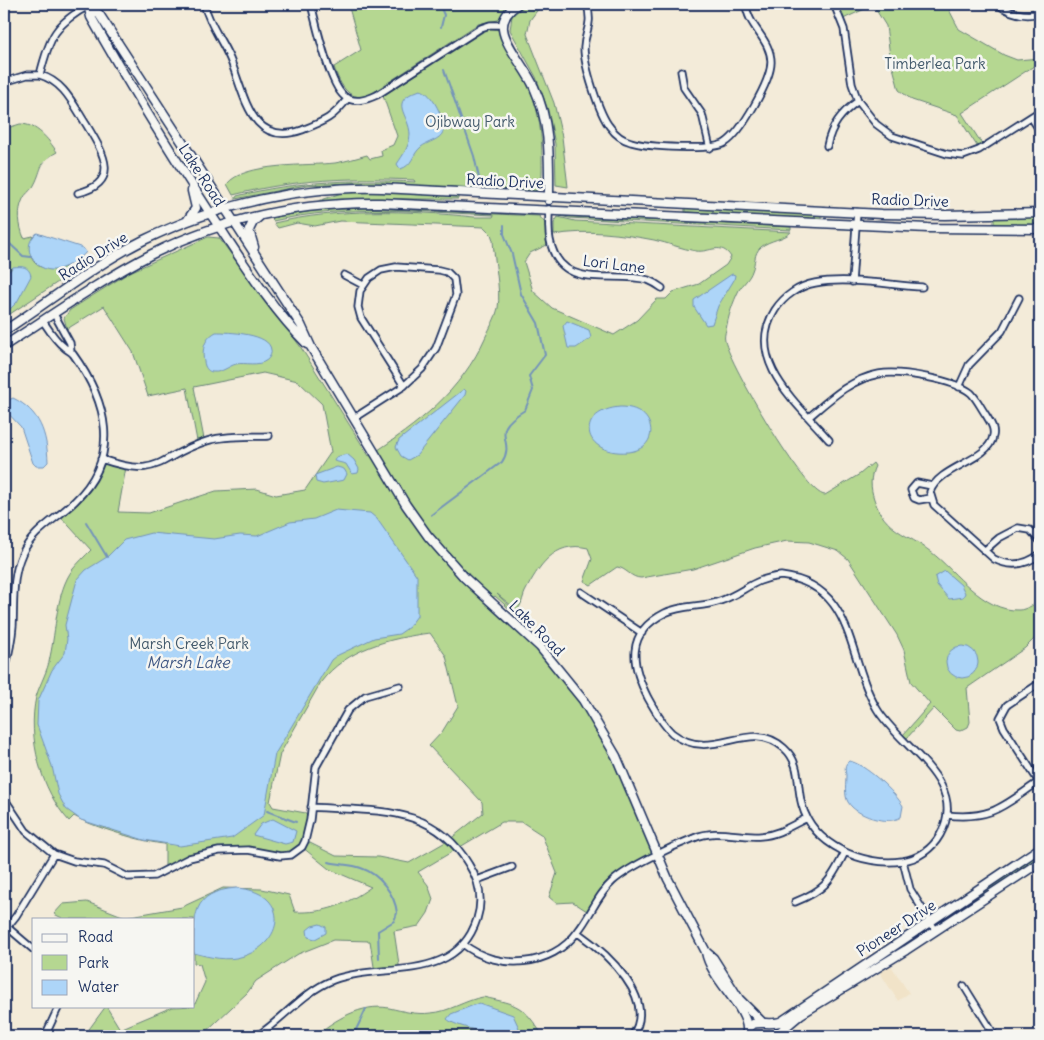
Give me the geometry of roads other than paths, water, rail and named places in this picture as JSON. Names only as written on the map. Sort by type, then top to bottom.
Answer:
[{"type":"street","points":[[204,4],[207,16],[230,59],[252,116],[263,127],[273,132],[291,134],[330,118],[348,98]]},
{"type":"street","points":[[311,4],[334,81],[339,91],[348,98],[363,101],[479,28],[489,25],[503,25]]},
{"type":"street","points":[[518,4],[508,12],[503,25],[505,37],[530,78],[545,116],[550,154],[549,209]]},
{"type":"street","points":[[587,4],[590,20],[584,48],[586,60],[609,126],[620,137],[632,143],[710,148],[724,144],[736,134],[770,71],[770,50],[749,17],[746,4]]},
{"type":"street","points":[[834,4],[844,29],[852,84],[858,101],[876,124],[892,136],[955,156],[977,151],[1040,111]]},
{"type":"street","points":[[997,4],[1006,10],[1022,14],[1040,13]]},
{"type":"street","points":[[40,75],[46,50],[56,30],[63,21],[89,5]]},
{"type":"street","name":"Lake Road","points":[[89,5],[91,18],[124,77],[211,214],[294,330],[310,347]]},
{"type":"street","name":"Lake Road","points":[[89,5],[99,14],[301,325],[310,347],[406,506],[428,536],[465,578],[540,646],[583,700],[616,756],[658,856],[706,952],[708,961],[745,1016],[746,1034]]},
{"type":"street","points":[[681,71],[684,88],[704,119],[710,148]]},
{"type":"street","points":[[4,82],[27,75],[40,75],[53,80],[63,89],[103,155],[105,168],[100,182],[88,190],[78,193]]},
{"type":"street","points":[[826,146],[830,131],[836,122],[858,101]]},
{"type":"street","points":[[1031,117],[1040,131]]},
{"type":"street","points":[[186,175],[195,198],[196,208],[186,221]]},
{"type":"street","name":"Radio Drive","points":[[4,331],[93,270],[143,241],[186,221],[225,209],[294,193],[357,188],[857,212],[945,215],[1040,213]]},
{"type":"street","name":"Radio Drive","points":[[4,346],[140,260],[219,226],[268,213],[318,205],[355,203],[549,209],[856,224],[1040,229]]},
{"type":"street","name":"Lori Lane","points":[[549,209],[551,245],[558,259],[567,268],[588,277],[647,280],[662,288]]},
{"type":"street","points":[[852,282],[857,212]]},
{"type":"street","points":[[268,213],[253,222],[249,234],[272,282]]},
{"type":"street","points":[[354,418],[404,386],[422,369],[433,353],[456,297],[455,282],[442,270],[393,267],[376,272],[362,285],[358,300],[360,314],[404,386]]},
{"type":"street","points":[[344,275],[362,285]]},
{"type":"street","points":[[829,440],[776,378],[771,369],[765,346],[768,324],[781,302],[800,288],[817,282],[922,286]]},
{"type":"street","points":[[959,387],[969,365],[1002,331],[1019,298]]},
{"type":"street","points":[[54,314],[68,338],[71,352]]},
{"type":"street","points":[[4,673],[13,627],[15,579],[21,555],[36,533],[85,491],[101,459],[105,429],[101,405],[92,384],[71,352],[57,341],[43,321]]},
{"type":"street","points":[[809,417],[842,390],[880,374],[915,375],[959,387],[975,398],[991,424],[994,436],[989,446],[941,477],[932,486],[931,498],[939,510],[994,559],[1012,565],[1030,561],[1040,554]]},
{"type":"street","points":[[101,459],[131,468],[145,468],[159,465],[209,440],[269,436]]},
{"type":"street","points":[[931,498],[919,500],[914,498],[911,490],[916,483],[932,486]]},
{"type":"street","points":[[984,551],[999,538],[1018,528],[1030,530],[1040,541]]},
{"type":"street","points":[[781,576],[807,582],[831,600],[840,614],[865,686],[878,710],[938,778],[946,796],[947,815],[941,833],[930,848],[920,855],[903,861],[869,860],[845,852],[822,836],[807,818],[800,799],[797,768],[790,753],[778,743],[755,736],[719,744],[699,745],[683,740],[662,722],[635,670],[634,651],[642,633],[664,613],[688,606],[712,604],[764,578],[781,576]]},
{"type":"street","points":[[581,592],[642,633]]},
{"type":"street","points":[[947,815],[968,818],[985,815],[1040,781],[1003,726],[1000,718],[1007,705],[1040,683]]},
{"type":"street","points":[[4,798],[26,831],[54,854],[74,861],[104,865],[122,875],[136,878],[154,876],[189,858],[219,851],[248,850],[286,856],[302,847],[309,829],[316,767],[348,710],[365,696],[400,686]]},
{"type":"street","points":[[257,1036],[310,992],[334,980],[416,968],[443,959],[463,944],[470,934],[479,912],[480,900],[477,880],[460,852],[438,830],[421,820],[404,814],[312,807]]},
{"type":"street","points":[[463,944],[473,952],[494,961],[518,962],[548,955],[559,950],[578,933],[602,892],[613,881],[658,856],[705,834],[724,832],[765,836],[781,831],[807,818]]},
{"type":"street","name":"Pioneer Drive","points":[[746,1034],[752,1024],[782,1021],[1040,848]]},
{"type":"street","points":[[795,902],[816,893],[826,886],[845,852]]},
{"type":"street","points":[[32,948],[6,929],[54,854]]},
{"type":"street","points":[[903,861],[910,890],[936,931]]},
{"type":"street","name":"Pioneer Drive","points":[[774,1036],[801,1014],[936,931],[1040,862]]},
{"type":"street","points":[[477,880],[512,867]]},
{"type":"street","points":[[578,933],[610,959],[635,995],[640,1010],[639,1024],[632,1036]]},
{"type":"street","name":"Lake Road","points":[[706,952],[713,958],[743,1004],[771,1028],[774,1036]]},
{"type":"street","points":[[964,986],[995,1036]]},
{"type":"street","points":[[45,1036],[58,1008]]},
{"type":"water","points":[[420,90],[429,95],[437,107],[442,121],[443,132],[439,137],[421,147],[410,163],[400,169],[397,164],[407,147],[410,135],[402,104],[404,99]]},
{"type":"water","points":[[4,199],[8,208],[11,226],[9,243],[4,245]]},
{"type":"water","points":[[37,233],[83,248],[86,252],[76,261],[60,269],[48,270],[41,267],[32,258],[29,245]]},
{"type":"water","points":[[13,267],[25,267],[29,270],[31,276],[17,302],[4,315],[4,277]]},
{"type":"water","points":[[732,274],[735,275],[734,280],[718,306],[712,324],[706,325],[694,307],[694,300]]},
{"type":"water","points":[[567,321],[589,330],[591,338],[576,348],[568,348],[563,326]]},
{"type":"water","points":[[216,332],[238,333],[264,340],[269,344],[271,354],[267,360],[260,363],[236,364],[219,371],[209,371],[205,366],[203,351],[208,338]]},
{"type":"water","points":[[464,389],[466,391],[465,395],[417,455],[408,460],[401,456],[396,447],[399,440]]},
{"type":"water","points":[[13,398],[30,410],[40,424],[46,442],[48,462],[44,466],[36,466],[33,463],[21,427],[4,409],[4,402]]},
{"type":"water","points":[[620,407],[642,413],[648,420],[651,428],[650,436],[646,444],[639,449],[628,452],[613,451],[601,447],[593,441],[590,424],[595,416],[605,410]]},
{"type":"water","points":[[347,454],[354,460],[359,469],[358,473],[352,474],[346,464],[334,461],[336,457]]},
{"type":"water","points":[[337,467],[344,469],[347,474],[344,480],[323,484],[316,482],[315,475]]},
{"type":"water","name":"Marsh Lake","points":[[336,510],[370,513],[377,519],[417,576],[417,616],[409,627],[399,634],[374,638],[331,660],[275,754],[264,815],[232,838],[180,846],[144,840],[81,820],[66,809],[58,794],[52,766],[37,725],[38,701],[52,670],[65,653],[67,639],[65,625],[77,580],[86,570],[107,557],[124,540],[151,533],[214,539],[240,535],[257,536],[290,522],[314,519]]},
{"type":"water","points":[[945,571],[961,585],[965,593],[963,597],[949,599],[937,585],[935,577]]},
{"type":"water","points":[[962,646],[968,647],[973,651],[977,656],[977,668],[973,673],[968,677],[962,678],[956,677],[951,673],[947,668],[946,662],[947,656],[951,651],[956,647]]},
{"type":"water","points":[[849,761],[863,767],[894,794],[903,806],[901,817],[895,820],[881,820],[858,812],[852,807],[848,802],[846,793],[845,767]]},
{"type":"water","points":[[273,819],[296,831],[293,842],[285,844],[253,835],[261,824]]},
{"type":"water","points":[[236,888],[253,891],[266,898],[273,907],[276,917],[274,929],[268,939],[258,949],[238,958],[218,958],[195,953],[195,918],[198,908],[210,895],[221,890]]},
{"type":"water","points":[[320,924],[326,927],[326,933],[315,939],[308,937],[307,930],[312,926]]},
{"type":"water","points":[[479,1003],[513,1015],[519,1028],[509,1035],[496,1034],[467,1028],[447,1019],[451,1014]]},
{"type":"waterway","points":[[439,4],[444,15],[441,27]]},
{"type":"waterway","points":[[444,70],[474,156],[479,178]]},
{"type":"waterway","points":[[431,515],[502,462],[506,454],[504,436],[507,425],[513,418],[525,410],[533,390],[529,376],[545,355],[538,323],[521,294],[512,254],[504,234],[504,225]]},
{"type":"waterway","points":[[9,243],[23,256],[31,257]]},
{"type":"waterway","points":[[86,522],[107,557]]},
{"type":"waterway","points":[[267,811],[296,822]]},
{"type":"waterway","points":[[329,862],[368,871],[380,880],[393,899],[397,913],[394,921],[378,931],[379,958]]},
{"type":"waterway","points":[[353,1036],[366,1009]]},
{"type":"park label","name":"Timberlea Park","points":[[935,63]]},
{"type":"park label","name":"Ojibway Park","points":[[470,121]]},
{"type":"park label","name":"Marsh Creek Park","points":[[189,643]]}]
